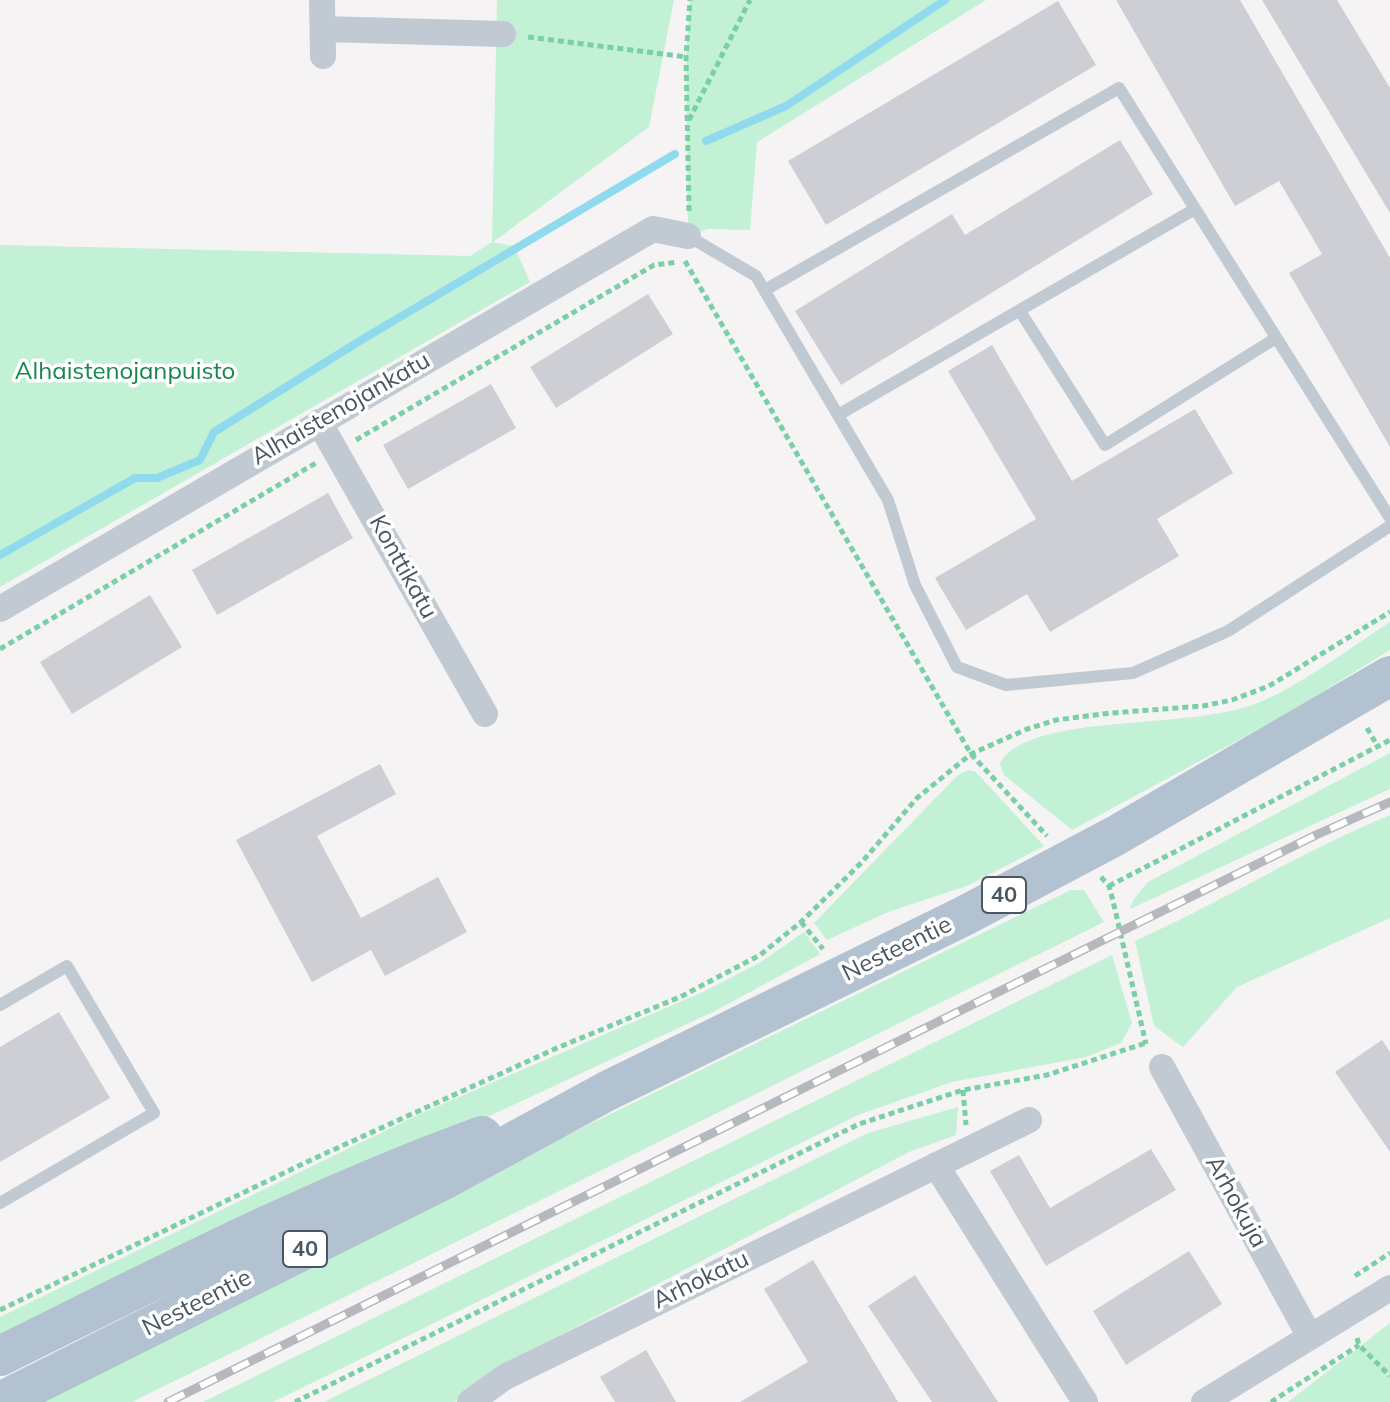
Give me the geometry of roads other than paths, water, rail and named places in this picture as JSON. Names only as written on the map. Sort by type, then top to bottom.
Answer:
[{"type":"main road","name":"Nesteentie","points":[[0,1402],[449,1177],[607,1091],[1005,894],[1188,794],[1390,676]]},
{"type":"main road","name":"Nesteentie","points":[[0,1356],[234,1241],[425,1157],[607,1091]]},
{"type":"street","points":[[322,0],[323,56]]},
{"type":"street","points":[[324,29],[503,34]]},
{"type":"street","name":"Alhaistenojankatu","points":[[0,609],[653,229],[688,236]]},
{"type":"street","name":"Konttikatu","points":[[319,422],[485,714]]},
{"type":"street","name":"Arhokuja","points":[[1162,1067],[1310,1337]]},
{"type":"street","name":"Arhokatu","points":[[470,1402],[505,1377],[1029,1120]]},
{"type":"street","points":[[936,1165],[1085,1402]]},
{"type":"street","points":[[1204,1402],[1390,1288]]},
{"type":"lane","points":[[765,290],[1119,88],[1390,518]]},
{"type":"lane","points":[[838,415],[1195,209]]},
{"type":"lane","points":[[688,236],[756,276],[765,290],[888,500],[915,585],[957,667],[1006,685],[1133,673],[1228,631],[1390,526]]},
{"type":"lane","points":[[1020,311],[1105,445],[1276,338]]},
{"type":"lane","points":[[0,1005],[67,966],[154,1113],[0,1203]]},
{"type":"waterway","points":[[706,141],[786,106],[945,0]]},
{"type":"waterway","points":[[0,555],[135,478],[157,478],[200,460],[214,432],[358,342],[675,154]]},
{"type":"railway","points":[[168,1402],[1316,835],[1390,802]]},
{"type":"park label","name":"Alhaistenojanpuisto","points":[[125,372]]}]
